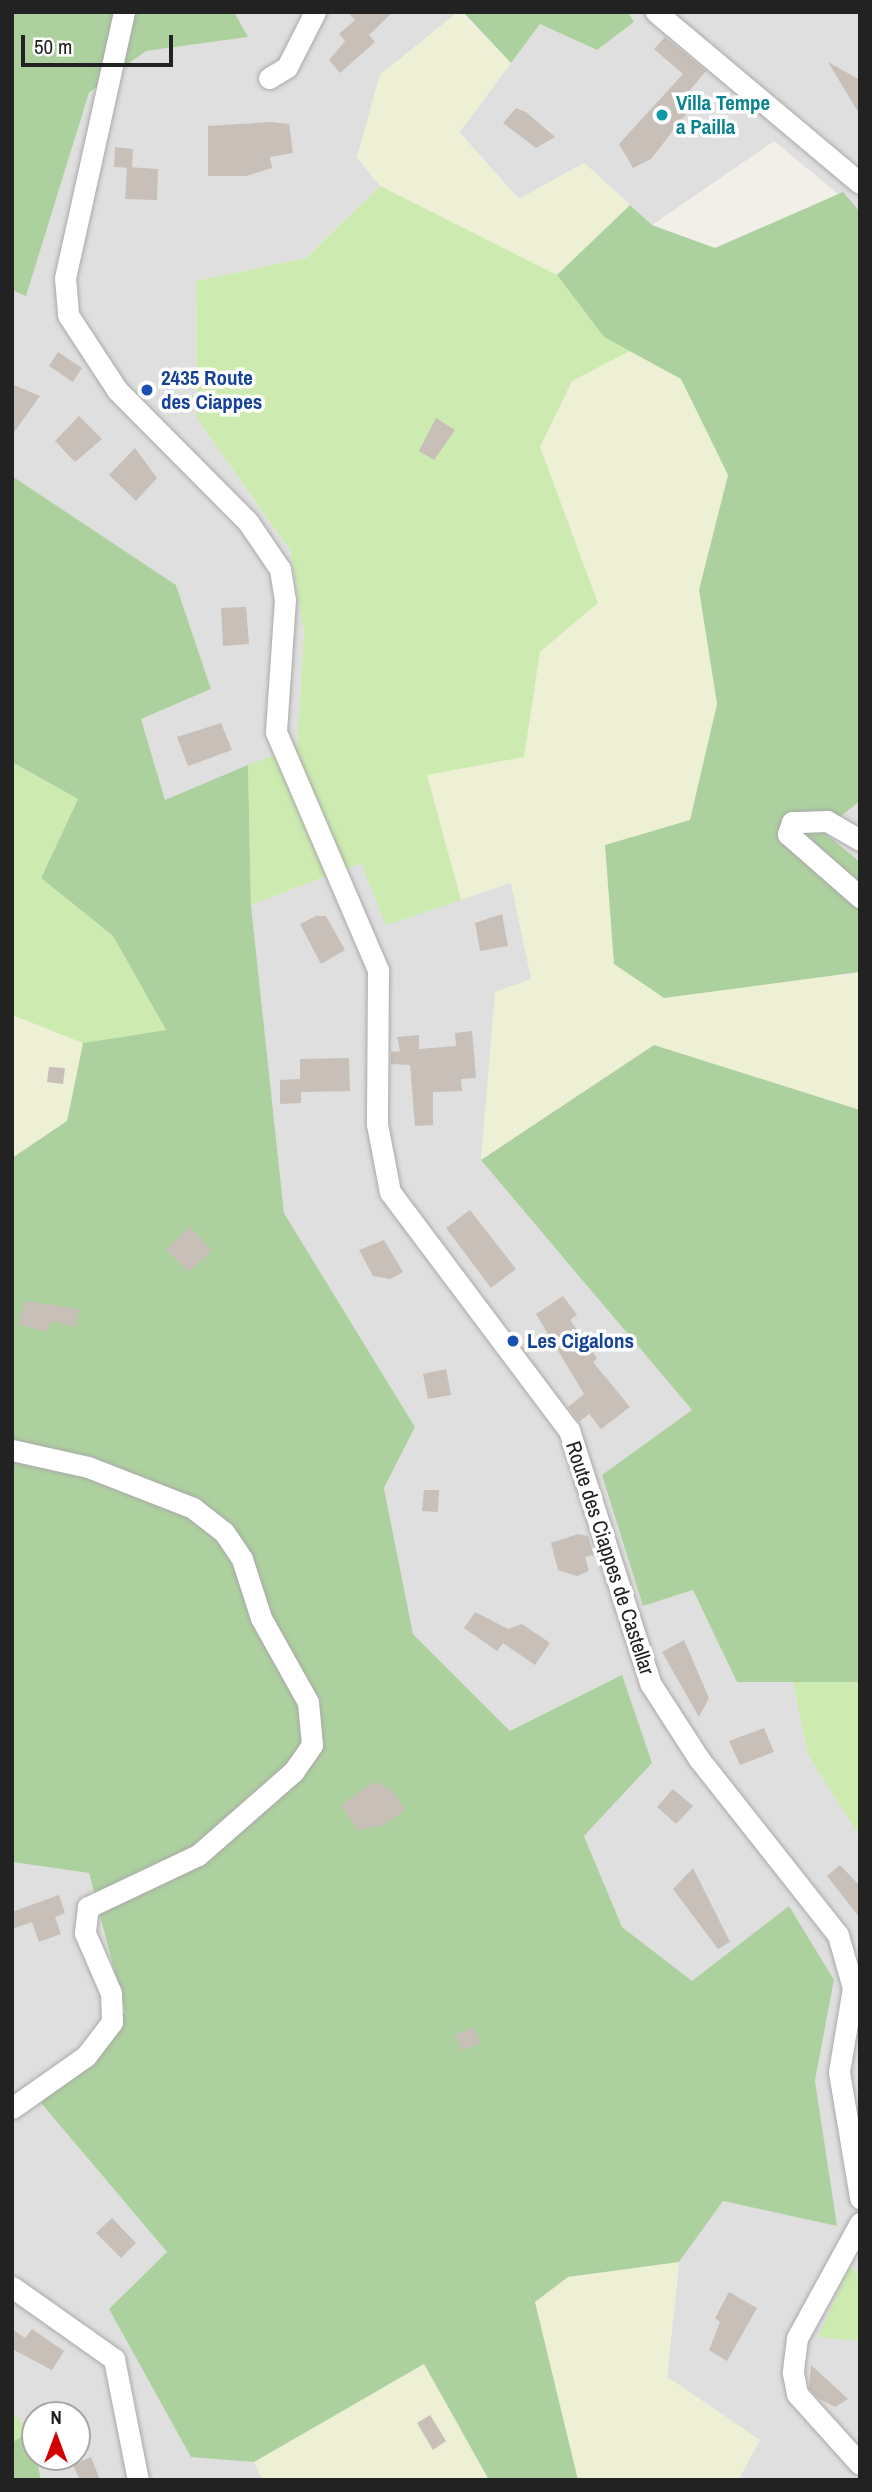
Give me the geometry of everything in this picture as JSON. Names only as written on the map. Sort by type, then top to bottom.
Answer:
[{"type":"street","name":"Route des Ciappes de Castellar","points":[[124,12],[65,278],[68,315],[117,390],[248,522],[280,569],[285,599],[276,732],[378,970],[377,1124],[390,1192],[569,1430],[650,1682],[699,1759],[838,1935],[853,1988],[839,2072],[853,2105],[860,2198]]},
{"type":"street","points":[[269,78],[292,60],[315,12]]},
{"type":"street","points":[[656,12],[860,183]]},
{"type":"street","points":[[860,840],[827,821],[792,822],[788,834],[860,897]]},
{"type":"street","points":[[12,1450],[88,1467],[167,1497],[224,1532],[242,1559],[261,1618],[307,1702],[312,1745],[294,1771],[198,1855],[88,1908],[85,1933],[111,1993],[112,2022],[86,2056],[12,2108]]},
{"type":"street","points":[[860,2223],[797,2338],[793,2373],[797,2394],[860,2464]]},
{"type":"street","points":[[12,2287],[114,2359],[138,2480]]},
{"type":"shaded area","points":[[234,12],[458,12],[380,75],[357,157],[380,186],[306,258],[196,281],[197,419],[290,550],[304,632],[297,747],[165,801],[141,719],[211,689],[176,585],[12,476],[12,290],[26,295],[89,94],[146,51],[247,37]]},
{"type":"shaded area","points":[[628,12],[860,12],[860,212],[774,141],[652,225],[584,163],[519,199],[459,132],[540,24],[597,50],[634,22]]},
{"type":"shaded area","points":[[860,801],[860,862],[821,831]]},
{"type":"shaded area","points":[[361,863],[511,882],[532,980],[481,1159],[693,1411],[643,1606],[693,1590],[737,1681],[792,1677],[808,1755],[860,1837],[860,2275],[851,2266],[819,2337],[860,2341],[860,2480],[738,2480],[760,2440],[667,2377],[679,2262],[722,2201],[836,2225],[815,2081],[834,1980],[692,1982],[622,1927],[584,1836],[652,1763],[510,1731],[413,1634],[384,1488],[415,1427],[284,1213],[251,905]]},
{"type":"shaded area","points":[[12,1862],[89,1873],[125,2012],[41,2103],[167,2252],[191,2456],[254,2462],[263,2480],[41,2480],[39,2471],[91,2471],[91,2401],[21,2401],[21,2421],[12,2411]]},
{"type":"green space","points":[[12,12],[234,12],[248,37],[146,51],[89,93],[26,296],[12,290]]},
{"type":"green space","points":[[458,12],[511,63],[459,133],[519,199],[584,163],[630,205],[557,275],[380,186],[357,157],[380,75]]},
{"type":"green space","points":[[463,12],[628,12],[634,22],[597,50],[540,24],[511,63]]},
{"type":"green space","points":[[380,186],[557,275],[604,337],[630,351],[572,381],[540,447],[598,603],[540,652],[524,757],[427,775],[461,900],[386,925],[361,863],[251,905],[248,765],[297,747],[304,632],[290,550],[197,419],[196,281],[306,258]]},
{"type":"green space","points":[[843,192],[860,212],[860,801],[822,831],[860,862],[860,972],[664,998],[614,964],[605,845],[690,820],[717,704],[699,590],[728,475],[681,379],[604,337],[557,275],[630,205],[652,225],[715,248]]},
{"type":"green space","points":[[630,351],[681,379],[728,475],[699,590],[717,704],[690,820],[839,977],[860,972],[860,1110],[654,1045],[481,1159],[495,992],[531,979],[511,883],[461,900],[427,775],[524,757],[540,652],[598,603],[540,447],[572,381]]},
{"type":"green space","points":[[12,476],[176,585],[211,689],[141,719],[165,800],[248,765],[251,905],[284,1213],[415,1427],[384,1488],[413,1634],[510,1731],[622,1675],[652,1763],[584,1836],[622,1927],[692,1981],[789,1906],[834,1980],[815,2081],[837,2226],[723,2201],[679,2262],[568,2277],[535,2302],[578,2480],[489,2480],[424,2364],[254,2462],[191,2457],[109,2309],[167,2252],[41,2103],[125,2012],[89,1873],[12,1862],[12,1158],[67,1121],[83,1043],[166,1030],[113,936],[41,878],[78,799],[12,762]]},
{"type":"green space","points":[[12,762],[78,799],[41,878],[113,936],[166,1030],[83,1043],[12,1015]]},
{"type":"green space","points":[[12,1015],[83,1043],[67,1121],[12,1158]]},
{"type":"green space","points":[[654,1045],[860,1110],[860,1682],[737,1682],[693,1590],[643,1606],[602,1475],[692,1410],[481,1160]]},
{"type":"green space","points":[[792,1677],[860,1682],[860,1837],[808,1755]]},
{"type":"green space","points":[[679,2262],[667,2377],[760,2440],[738,2480],[578,2480],[535,2302],[568,2277]]},
{"type":"green space","points":[[850,2266],[860,2275],[860,2341],[818,2337]]},
{"type":"green space","points":[[424,2364],[489,2480],[263,2480],[254,2462]]},
{"type":"green space","points":[[12,2411],[21,2421],[21,2437],[12,2442]]},
{"type":"green space","points":[[21,2437],[21,2471],[39,2471],[41,2480],[12,2480],[12,2442]]},
{"type":"building","points":[[348,12],[393,12],[369,35],[375,42],[340,73],[329,60],[345,41],[339,34],[355,20]]},
{"type":"building","points":[[665,37],[706,71],[685,96],[694,104],[651,159],[633,168],[619,144],[683,74],[654,49]]},
{"type":"building","points":[[828,62],[860,80],[860,115]]},
{"type":"building","points":[[516,108],[526,112],[555,137],[536,148],[503,123]]},
{"type":"building","points":[[271,122],[289,124],[293,153],[270,157],[272,168],[246,176],[208,176],[208,126]]},
{"type":"building","points":[[115,147],[133,149],[132,168],[114,167]]},
{"type":"building","points":[[127,167],[158,169],[157,200],[125,199]]},
{"type":"building","points":[[58,352],[82,368],[73,382],[49,366]]},
{"type":"building","points":[[12,384],[40,396],[12,435]]},
{"type":"building","points":[[79,416],[102,439],[75,462],[55,441]]},
{"type":"building","points":[[436,418],[455,430],[434,460],[419,451]]},
{"type":"building","points":[[135,448],[157,478],[136,501],[109,475]]},
{"type":"building","points":[[246,607],[249,644],[223,646],[221,608]]},
{"type":"building","points":[[221,723],[232,750],[188,766],[177,737]]},
{"type":"building","points":[[502,914],[508,946],[480,951],[475,923]]},
{"type":"building","points":[[316,916],[326,916],[345,950],[321,964],[300,924]]},
{"type":"building","points":[[472,1031],[476,1078],[461,1079],[462,1091],[433,1092],[433,1125],[415,1126],[410,1065],[391,1064],[391,1052],[400,1051],[397,1037],[419,1035],[419,1049],[456,1046],[455,1033]]},
{"type":"building","points":[[349,1058],[350,1091],[301,1092],[301,1103],[280,1104],[280,1080],[300,1079],[300,1059]]},
{"type":"building","points":[[49,1067],[65,1068],[63,1084],[47,1082]]},
{"type":"building","points":[[470,1210],[516,1269],[491,1288],[446,1228]]},
{"type":"building","points":[[190,1227],[212,1251],[188,1272],[166,1249]]},
{"type":"building","points":[[384,1240],[403,1272],[390,1279],[373,1276],[359,1250]]},
{"type":"building","points":[[563,1296],[577,1315],[570,1320],[597,1358],[593,1362],[630,1407],[601,1429],[589,1414],[579,1422],[568,1407],[584,1394],[536,1314]]},
{"type":"building","points":[[25,1301],[79,1309],[75,1327],[53,1321],[45,1332],[18,1324]]},
{"type":"building","points":[[446,1369],[451,1395],[428,1399],[423,1374]]},
{"type":"building","points":[[424,1490],[439,1490],[438,1512],[422,1511]]},
{"type":"building","points":[[578,1534],[588,1536],[594,1555],[585,1557],[589,1571],[577,1576],[558,1570],[551,1543]]},
{"type":"building","points":[[475,1612],[508,1629],[522,1624],[550,1643],[535,1665],[503,1643],[497,1651],[464,1628]]},
{"type":"building","points":[[684,1640],[709,1698],[699,1717],[662,1652]]},
{"type":"building","points":[[764,1728],[774,1752],[740,1765],[729,1741]]},
{"type":"building","points":[[373,1782],[391,1789],[405,1810],[382,1826],[358,1830],[341,1805]]},
{"type":"building","points":[[673,1789],[693,1806],[676,1824],[657,1807]]},
{"type":"building","points":[[840,1865],[860,1886],[860,1918],[827,1876]]},
{"type":"building","points":[[693,1868],[730,1942],[718,1949],[673,1889]]},
{"type":"building","points":[[59,1895],[65,1913],[55,1917],[61,1934],[39,1942],[32,1922],[12,1929],[12,1912]]},
{"type":"building","points":[[474,2027],[480,2043],[462,2051],[455,2035]]},
{"type":"building","points":[[112,2218],[136,2243],[121,2258],[96,2233]]},
{"type":"building","points":[[729,2292],[757,2308],[727,2361],[709,2350],[720,2322],[715,2318]]},
{"type":"building","points":[[12,2329],[25,2338],[32,2329],[64,2351],[52,2370],[12,2349]]},
{"type":"building","points":[[811,2365],[848,2399],[835,2407],[818,2398],[809,2388]]},
{"type":"building","points":[[430,2415],[446,2441],[433,2450],[417,2423]]},
{"type":"building","points":[[91,2457],[100,2480],[80,2480],[76,2471],[91,2471]]},
{"type":"place","name":"Villa Tempe a Pailla","points":[[662,115]]},
{"type":"place","name":"2435 Route des Ciappes","points":[[147,390]]},
{"type":"place","name":"Les Cigalons","points":[[513,1341]]}]
